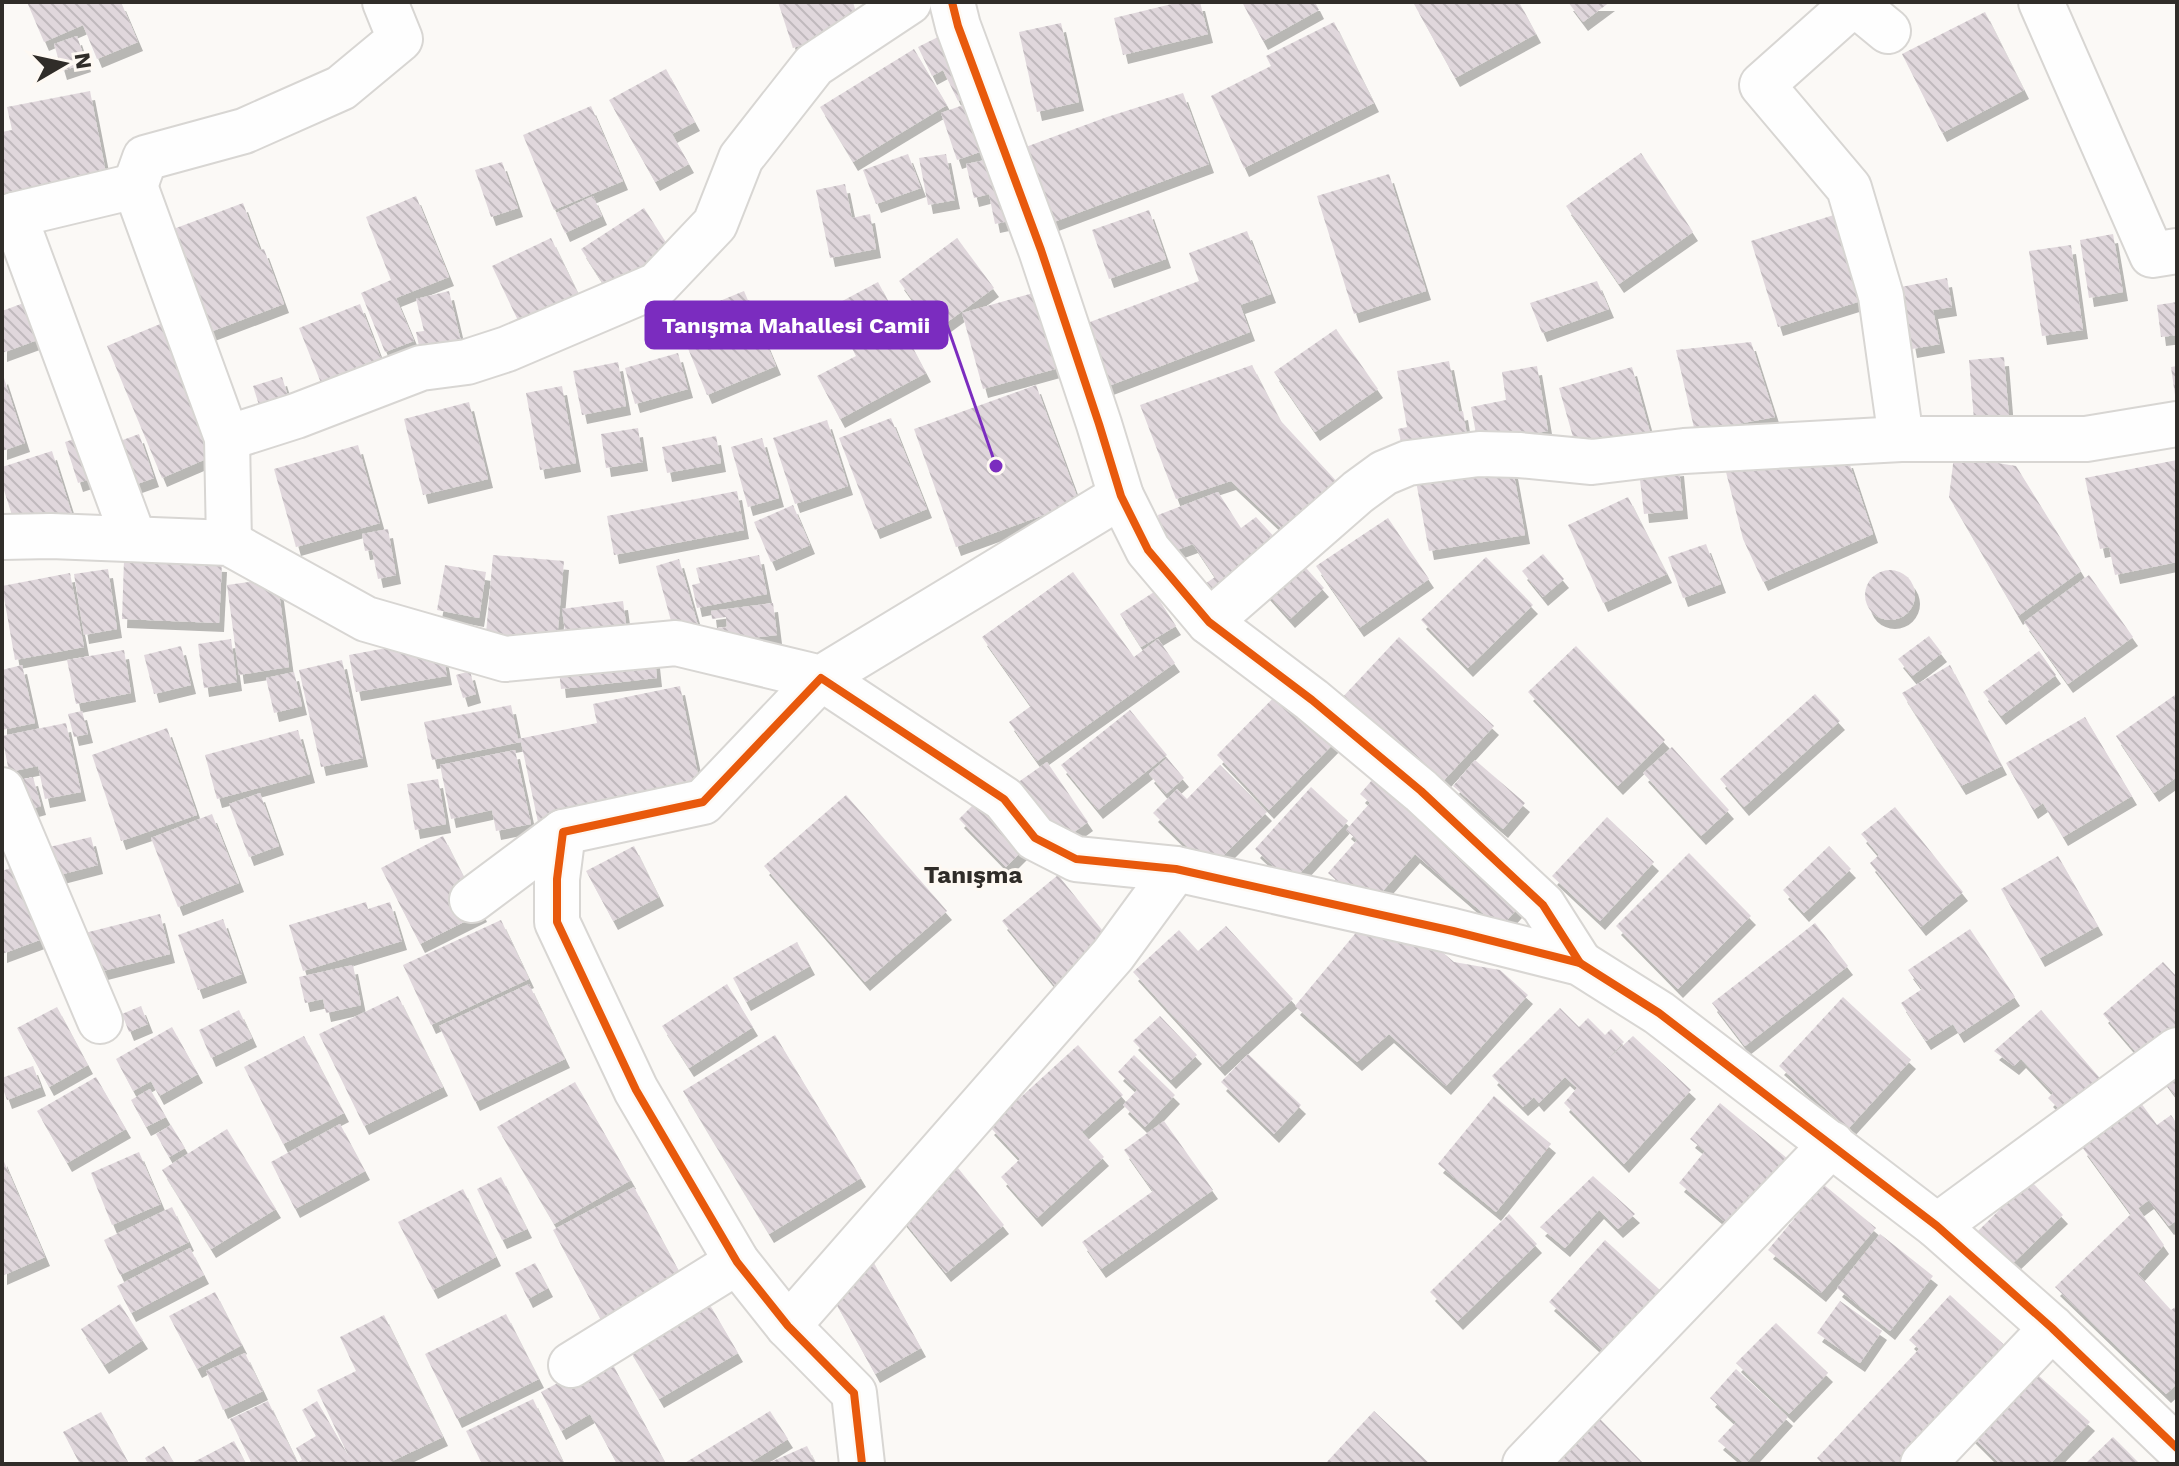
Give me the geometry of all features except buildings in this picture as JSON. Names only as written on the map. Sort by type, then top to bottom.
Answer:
[{"type":"street","points":[[229,543],[227,438],[135,186],[145,158],[244,131],[341,88],[400,39],[385,2]]},
{"type":"street","points":[[227,438],[296,416],[421,368],[467,362],[507,349],[657,285],[715,224],[741,158],[814,65],[909,2]]},
{"type":"street","points":[[952,2],[958,26],[1041,250],[1121,496],[1148,550],[1209,622],[1312,700],[1433,801],[1543,905],[1580,963]]},
{"type":"street","points":[[2041,2],[2152,255],[2177,251]]},
{"type":"street","points":[[1888,31],[1854,3],[1762,85],[1849,188],[1881,296],[1901,439]]},
{"type":"street","points":[[134,539],[8,217],[135,186]]},
{"type":"street","points":[[1209,622],[1358,492],[1384,473],[1408,463],[1479,454],[1592,462],[1684,451],[1901,439],[2086,439],[2177,424]]},
{"type":"street","points":[[472,900],[563,832],[703,802],[821,678],[1121,496]]},
{"type":"street","points":[[2,537],[229,543],[366,619],[505,659],[676,643],[821,678],[1004,799],[1035,838],[1076,859],[1176,869],[1580,963],[1659,1013],[1937,1226],[2052,1328],[2168,1424]]},
{"type":"street","points":[[2,790],[100,1021]]},
{"type":"street","points":[[563,832],[557,879],[557,922],[636,1090],[737,1262],[788,1326],[854,1393],[862,1464]]},
{"type":"street","points":[[788,1326],[1113,955],[1176,869]]},
{"type":"street","points":[[1937,1226],[2177,1050]]},
{"type":"street","points":[[1525,1464],[1832,1144]]},
{"type":"street","points":[[571,1365],[737,1262]]},
{"type":"street","points":[[1923,1464],[2052,1328]]},
{"type":"cycle path","points":[[952,2],[958,26],[1041,250],[1121,496],[1148,550],[1209,622],[1312,700],[1421,791],[1543,905],[1580,963]]},
{"type":"cycle path","points":[[862,1464],[854,1393],[788,1326],[737,1262],[636,1090],[557,922],[557,879],[563,832],[703,802],[821,678],[1004,799],[1035,838],[1076,859],[1176,869],[1580,963],[1659,1013],[1937,1226],[2052,1328],[2177,1448]]},
{"type":"place","name":"Tanışma Mahallesi Camii","points":[[996,466]]},
{"type":"district","name":"Tanışma","points":[[973,875]]}]
